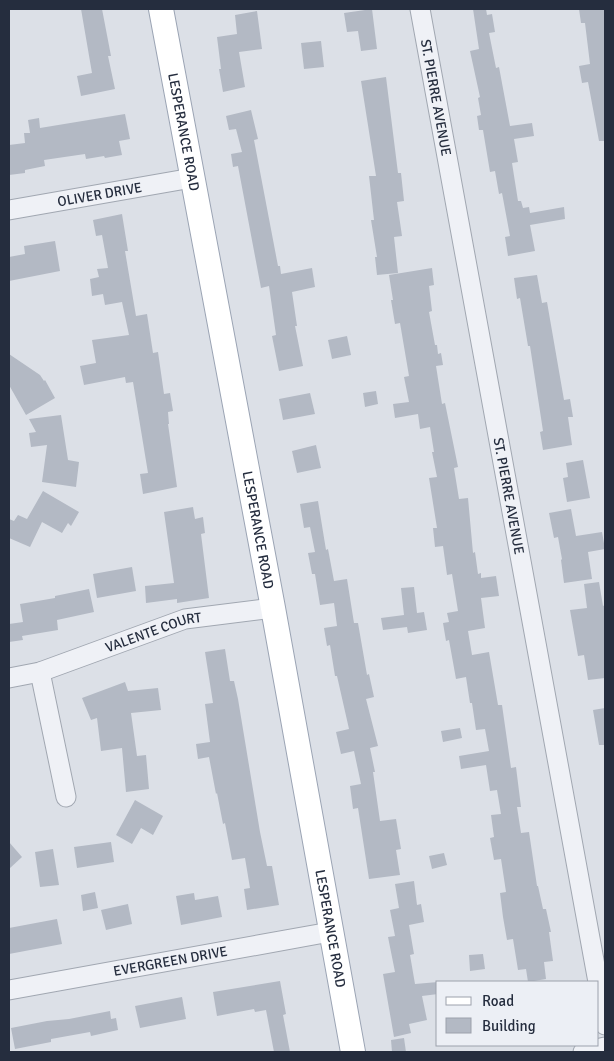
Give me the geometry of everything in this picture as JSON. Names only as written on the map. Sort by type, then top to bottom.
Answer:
[{"type":"main road","name":"LESPERANCE ROAD","points":[[161,9],[273,608],[353,1052]]},
{"type":"street","name":"ST. PIERRE AVENUE","points":[[420,9],[598,981]]},
{"type":"street","name":"OLIVER DRIVE","points":[[9,210],[192,178]]},
{"type":"street","name":"VALENTE COURT","points":[[9,678],[40,672],[185,620],[273,608]]},
{"type":"street","points":[[40,672],[66,797]]},
{"type":"street","name":"EVERGREEN DRIVE","points":[[9,990],[330,932]]},
{"type":"street","name":"ST. PIERRE AVENUE","points":[[599,989],[605,1024]]},
{"type":"building","points":[[81,9],[102,9],[111,56],[108,56],[115,89],[81,96],[77,76],[92,73]]},
{"type":"building","points":[[372,9],[377,49],[361,51],[358,31],[347,32],[344,13]]},
{"type":"building","points":[[473,9],[486,9],[487,15],[492,14],[495,32],[489,33],[496,68],[499,67],[510,126],[532,123],[534,136],[514,139],[518,162],[512,163],[518,201],[521,201],[523,208],[529,207],[530,213],[564,207],[565,219],[530,225],[535,251],[508,256],[505,237],[510,236],[502,193],[499,194],[495,171],[490,172],[483,130],[479,130],[477,116],[481,115],[478,98],[480,97],[470,51],[479,49]]},
{"type":"building","points":[[579,9],[605,9],[605,141],[599,141],[588,82],[582,83],[579,66],[590,64],[585,23],[581,23]]},
{"type":"building","points":[[257,11],[262,49],[239,52],[245,87],[223,92],[217,37],[237,34],[235,15]]},
{"type":"building","points":[[321,41],[324,67],[304,69],[301,43]]},
{"type":"building","points":[[386,77],[398,173],[401,173],[404,201],[397,202],[402,236],[394,237],[398,273],[377,275],[375,257],[377,257],[371,220],[374,220],[369,176],[376,176],[361,81]]},
{"type":"building","points":[[251,110],[258,139],[254,140],[278,266],[280,266],[281,274],[312,268],[315,287],[292,292],[297,326],[295,326],[303,366],[279,371],[272,336],[276,335],[269,286],[261,288],[238,166],[233,167],[231,154],[242,152],[236,129],[229,130],[226,116]]},
{"type":"building","points":[[125,114],[130,139],[119,141],[122,155],[86,159],[85,154],[44,160],[45,166],[25,170],[25,173],[9,175],[9,145],[25,143],[24,133],[30,133],[28,120],[39,118],[40,128]]},
{"type":"building","points":[[122,214],[128,251],[125,251],[136,316],[147,314],[153,353],[158,352],[164,394],[170,393],[173,411],[168,412],[168,424],[177,487],[143,494],[140,474],[148,473],[133,382],[126,383],[125,377],[84,385],[80,366],[96,363],[92,340],[129,335],[122,302],[105,305],[103,294],[92,296],[90,279],[99,277],[97,269],[108,268],[102,235],[96,236],[93,220]]},
{"type":"building","points":[[55,241],[60,271],[9,281],[9,257],[25,254],[24,246]]},
{"type":"building","points":[[432,268],[434,285],[429,286],[432,311],[429,312],[435,345],[437,345],[438,354],[441,353],[443,365],[436,366],[442,404],[445,403],[458,467],[454,468],[459,499],[468,498],[473,553],[475,552],[478,574],[481,573],[481,578],[496,576],[499,596],[481,598],[485,628],[468,631],[472,655],[489,652],[498,705],[502,705],[511,768],[516,767],[521,807],[517,807],[521,833],[529,832],[537,886],[543,909],[546,909],[551,932],[549,932],[553,961],[544,962],[546,979],[528,981],[526,969],[518,970],[513,939],[507,940],[500,893],[506,892],[501,859],[494,860],[490,838],[494,837],[491,815],[501,814],[497,790],[490,791],[486,765],[461,769],[459,756],[489,751],[485,729],[476,730],[466,677],[456,679],[449,640],[446,641],[443,623],[449,622],[447,613],[458,611],[452,574],[447,575],[443,546],[435,547],[433,528],[437,528],[429,478],[437,477],[430,427],[420,429],[418,414],[395,418],[393,404],[409,402],[404,377],[409,376],[400,323],[395,324],[389,275]]},
{"type":"building","points":[[537,275],[542,303],[547,302],[564,400],[570,399],[573,417],[568,417],[572,445],[543,450],[540,432],[543,431],[530,346],[528,346],[520,298],[517,299],[514,278]]},
{"type":"building","points":[[347,336],[351,355],[332,359],[328,340]]},
{"type":"building","points":[[9,354],[40,375],[55,398],[26,415],[9,385]]},
{"type":"building","points":[[376,391],[378,404],[365,407],[363,393]]},
{"type":"building","points":[[310,393],[315,414],[283,420],[279,399]]},
{"type":"building","points":[[61,415],[68,460],[79,462],[76,487],[42,482],[47,445],[31,447],[29,433],[36,432],[29,419]]},
{"type":"building","points":[[316,445],[321,468],[297,473],[292,451]]},
{"type":"building","points":[[583,460],[590,498],[567,502],[563,478],[568,477],[566,463]]},
{"type":"building","points":[[43,491],[79,512],[71,526],[68,523],[62,533],[42,522],[30,547],[9,538],[9,519],[14,521],[18,515],[27,519]]},
{"type":"building","points":[[318,501],[326,550],[328,549],[334,581],[347,579],[354,623],[358,623],[367,675],[369,674],[374,697],[366,699],[378,746],[370,748],[375,772],[373,772],[380,821],[396,819],[401,849],[396,850],[400,875],[369,879],[358,808],[353,809],[350,786],[361,784],[354,751],[341,754],[336,732],[349,729],[337,676],[335,676],[330,645],[327,646],[324,628],[337,626],[334,603],[320,605],[315,574],[312,574],[308,553],[315,552],[310,527],[304,528],[300,504]]},
{"type":"building","points":[[193,507],[195,519],[203,517],[205,533],[201,534],[209,598],[177,603],[177,599],[146,603],[145,586],[174,583],[164,512]]},
{"type":"building","points":[[571,509],[576,536],[602,532],[605,549],[588,552],[592,579],[564,583],[558,537],[554,538],[549,513]]},
{"type":"building","points":[[132,567],[136,591],[97,598],[93,574]]},
{"type":"building","points":[[599,582],[603,606],[605,605],[605,678],[588,680],[584,655],[578,656],[570,610],[587,608],[584,584]]},
{"type":"building","points":[[414,587],[417,613],[424,612],[427,630],[408,633],[407,627],[383,630],[381,618],[404,615],[401,588]]},
{"type":"building","points":[[89,589],[94,612],[57,620],[58,630],[22,636],[23,640],[9,642],[9,624],[23,622],[20,604],[55,598],[55,596]]},
{"type":"building","points":[[225,649],[230,681],[234,681],[238,699],[267,866],[272,866],[279,905],[247,910],[244,889],[250,888],[245,858],[232,860],[209,757],[198,759],[196,744],[210,742],[205,704],[213,703],[205,652]]},
{"type":"building","points":[[125,682],[128,691],[158,688],[161,710],[131,713],[137,756],[146,755],[149,789],[126,792],[122,748],[101,751],[97,718],[91,720],[82,698]]},
{"type":"building","points":[[605,708],[605,745],[599,745],[593,710]]},
{"type":"building","points":[[460,728],[462,738],[443,742],[441,731]]},
{"type":"building","points":[[135,800],[163,816],[153,835],[141,828],[132,844],[116,835]]},
{"type":"building","points":[[9,842],[22,857],[9,869]]},
{"type":"building","points":[[111,842],[114,862],[77,868],[74,847]]},
{"type":"building","points":[[53,849],[59,885],[40,887],[35,852]]},
{"type":"building","points":[[444,853],[447,865],[432,869],[429,856]]},
{"type":"building","points":[[414,881],[417,905],[421,904],[424,922],[409,925],[414,954],[410,955],[415,984],[436,982],[436,994],[422,996],[427,1020],[409,1024],[411,1033],[394,1037],[383,974],[395,972],[388,937],[395,936],[390,910],[399,908],[395,884]]},
{"type":"building","points":[[95,892],[98,908],[83,911],[81,895]]},
{"type":"building","points":[[194,893],[195,900],[218,896],[222,917],[181,925],[176,896]]},
{"type":"building","points":[[128,904],[132,924],[106,930],[101,910]]},
{"type":"building","points":[[57,919],[62,944],[9,954],[9,928]]},
{"type":"building","points":[[483,954],[485,969],[470,971],[469,955]]},
{"type":"building","points":[[280,981],[286,1014],[283,1015],[290,1052],[274,1052],[266,1010],[255,1012],[254,1009],[217,1016],[213,992]]},
{"type":"building","points":[[182,997],[186,1019],[140,1028],[135,1006]]},
{"type":"building","points":[[110,1011],[111,1019],[116,1018],[118,1030],[91,1036],[90,1032],[51,1039],[51,1042],[15,1049],[11,1028]]},
{"type":"building","points":[[404,1038],[406,1052],[392,1052],[391,1040]]}]
